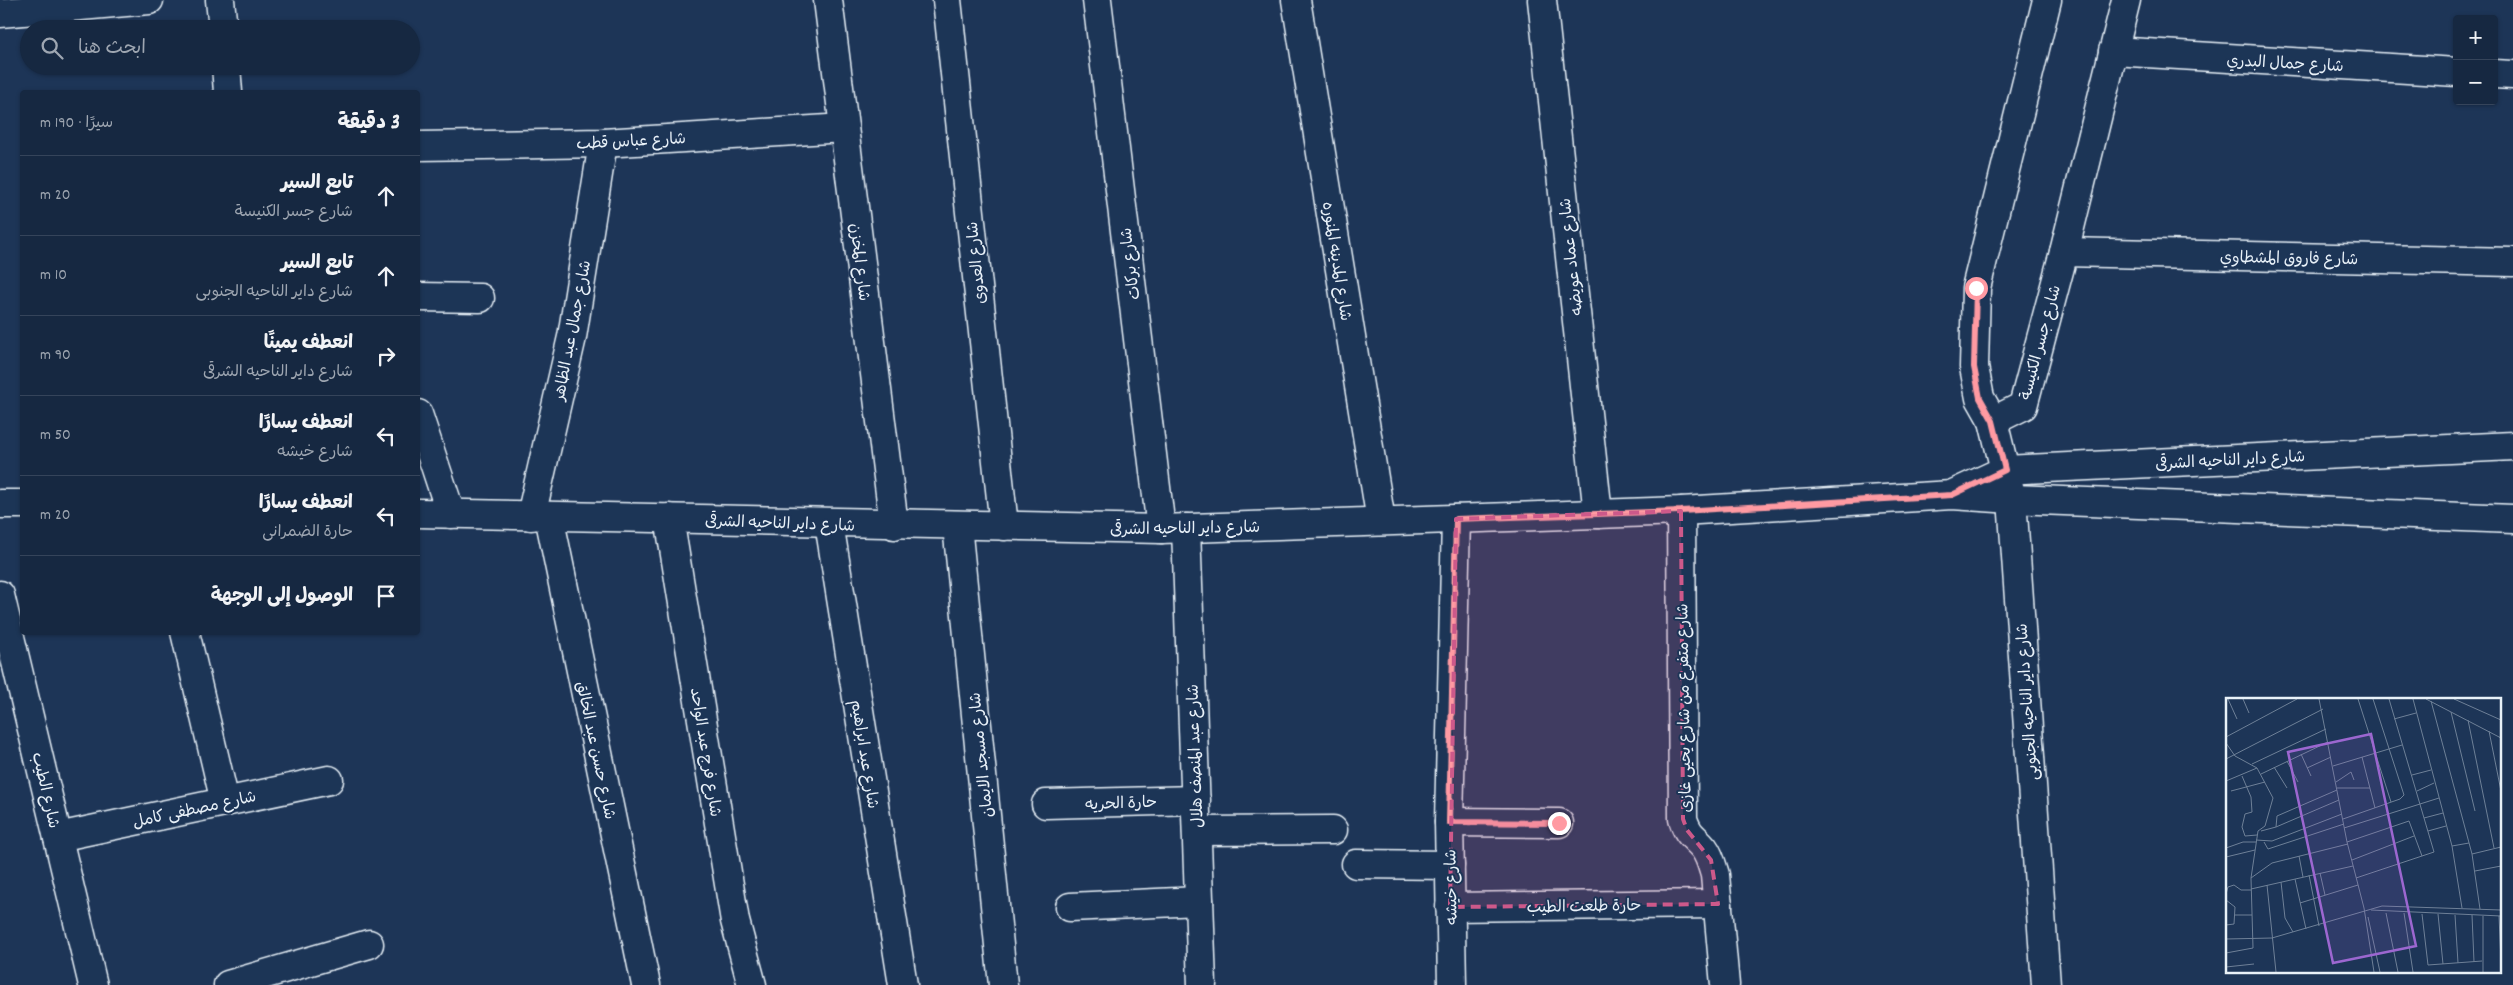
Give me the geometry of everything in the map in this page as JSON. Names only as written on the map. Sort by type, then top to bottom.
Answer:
[{"type":"street","points":[[0,13],[149,0]]},
{"type":"street","points":[[220,0],[222,20]]},
{"type":"street","name":"شارع المخزن","points":[[828,0],[894,524]]},
{"type":"street","name":"شارع العدوى","points":[[947,0],[1004,526]]},
{"type":"street","name":"شارع بركات","points":[[1097,0],[1173,528]]},
{"type":"street","name":"شارع المدينه المنوره","points":[[1296,0],[1380,522]]},
{"type":"street","name":"شارع عماد عويضه","points":[[1542,0],[1598,514]]},
{"type":"street","points":[[1993,421],[1980,398],[1974,367],[1976,288],[2047,0]]},
{"type":"street","name":"شارع جسر الكنيسة","points":[[1993,421],[2024,406],[2126,0]]},
{"type":"street","name":"شارع جمال البدري","points":[[2113,51],[2453,72]]},
{"type":"street","points":[[2498,74],[2513,75]]},
{"type":"street","points":[[227,75],[228,90]]},
{"type":"street","name":"شارع عباس قطب","points":[[420,146],[604,143],[844,128]]},
{"type":"street","name":"شارع جمال عبد الظاهر","points":[[540,516],[604,143]]},
{"type":"street","name":"شارع فاروق المشطاوي","points":[[2064,252],[2513,262]]},
{"type":"street","points":[[420,297],[480,298]]},
{"type":"street","points":[[420,420],[451,514]]},
{"type":"street","name":"شارع داير الناحيه الجنوبى","points":[[1993,421],[2012,499],[2046,985]]},
{"type":"street","name":"شارع داير الناحيه الشرقى","points":[[1952,495],[2005,470],[2513,446]]},
{"type":"street","name":"شارع داير الناحيه الشرقى","points":[[420,514],[669,518],[957,526],[1173,528],[1681,511],[1952,495],[2513,519]]},
{"type":"street","points":[[0,504],[20,504]]},
{"type":"street","name":"شارع متفرع من شارع يحيى غازى","points":[[1681,511],[1683,819],[1687,830],[1711,860],[1715,875],[1725,985]]},
{"type":"street","name":"شارع حسن عبد الخالق","points":[[540,516],[646,985]]},
{"type":"street","name":"شارع فرج عبد الواحد","points":[[669,518],[735,921],[752,985]]},
{"type":"street","name":"شارع خيشه","points":[[1452,985],[1449,822],[1456,519]]},
{"type":"street","name":"شارع عيد ابراهيم","points":[[828,523],[903,985]]},
{"type":"street","name":"شارع مسجد الايمان","points":[[957,526],[1003,985]]},
{"type":"street","name":"شارع عبد المنصف هلال","points":[[1173,528],[1196,800],[1202,985]]},
{"type":"street","name":"شارع الطيب","points":[[0,595],[94,985]]},
{"type":"street","points":[[186,635],[225,802]]},
{"type":"street","name":"شارع مصطفى كامل","points":[[58,837],[329,780]]},
{"type":"street","name":"حارة الحريه","points":[[1046,804],[1196,800]]},
{"type":"street","points":[[1449,822],[1559,823]]},
{"type":"street","points":[[1196,831],[1333,830]]},
{"type":"street","points":[[1356,864],[1450,865]]},
{"type":"street","points":[[1070,907],[1199,901]]},
{"type":"street","name":"حارة طلعت الطيب","points":[[1450,907],[1718,904]]},
{"type":"street","points":[[228,985],[369,944]]},
{"type":"highlighted area","points":[[1681,511],[1683,819],[1687,830],[1711,860],[1718,904],[1450,907],[1456,519]]},
{"type":"route","points":[[1559,823],[1449,822],[1456,519],[1681,511],[1952,495],[2005,470],[1993,421],[1980,398],[1974,367],[1976,288]]}]
